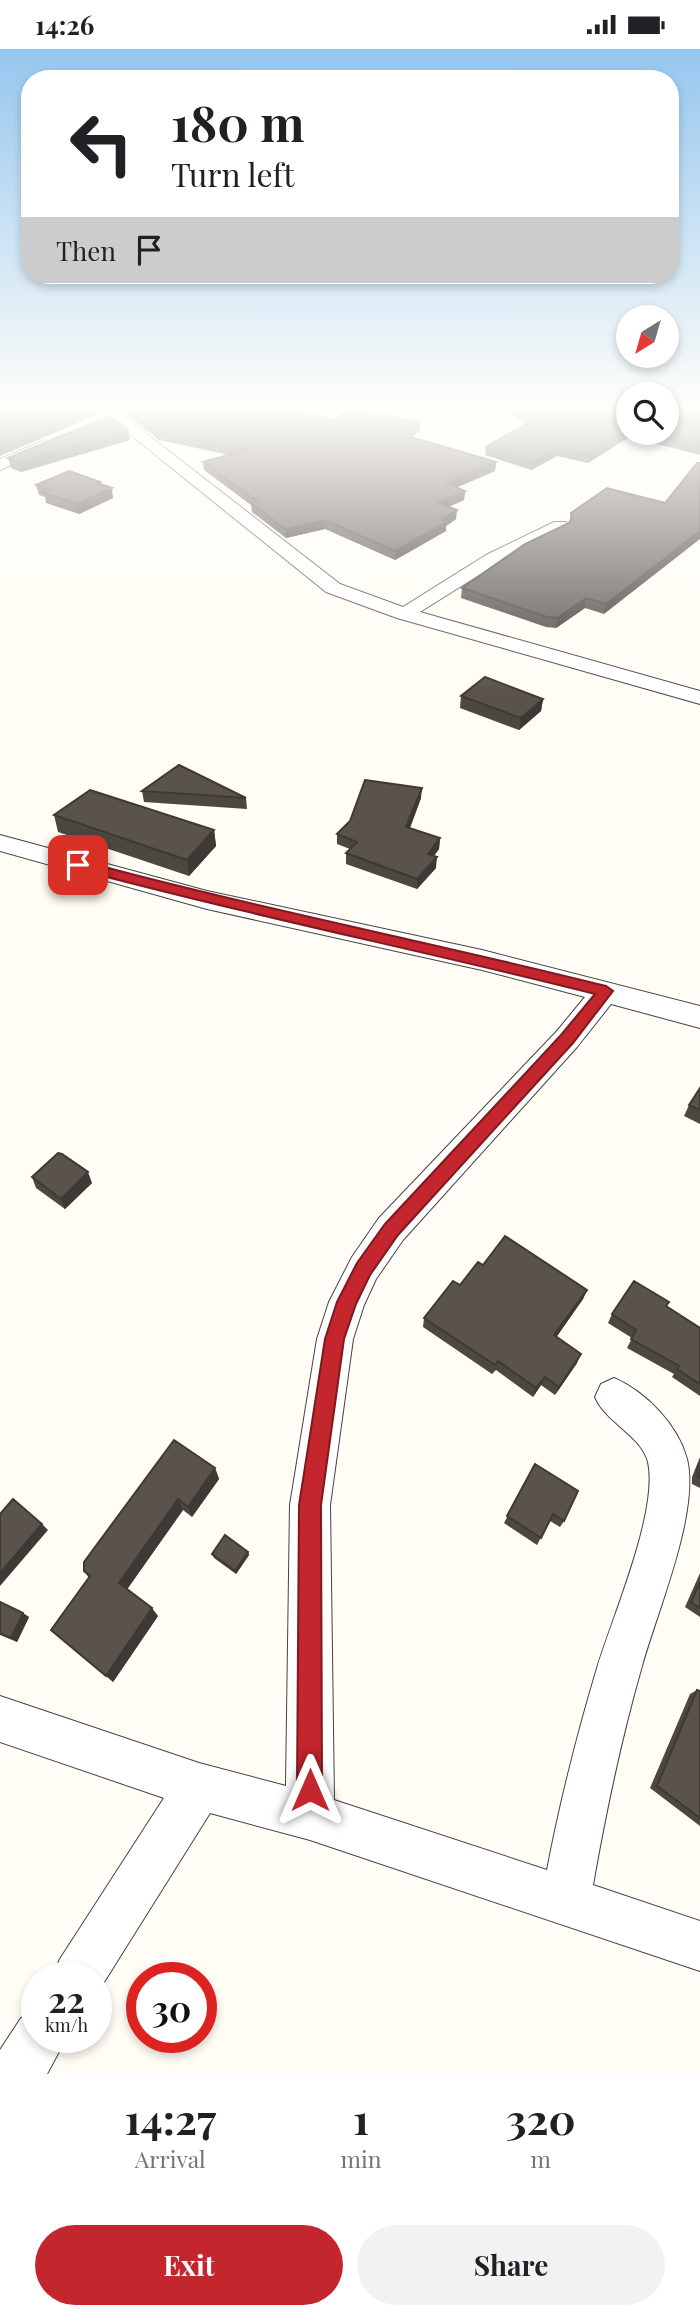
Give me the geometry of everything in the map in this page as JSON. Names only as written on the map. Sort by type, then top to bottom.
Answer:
[{"type":"street","points":[[219,502],[333,588],[404,614],[700,698]]},
{"type":"street","points":[[404,614],[492,559],[560,526]]},
{"type":"street","points":[[0,843],[207,900],[482,960],[700,1017]]},
{"type":"street","points":[[310,1816],[310,1505],[335,1339],[347,1302],[364,1269],[391,1229],[567,1039],[606,991]]},
{"type":"street","points":[[566,1900],[587,1785],[620,1666],[658,1545],[670,1489],[667,1459],[654,1434],[614,1397]]},
{"type":"street","points":[[0,1720],[199,1787],[310,1816],[700,1946]]},
{"type":"street","points":[[88,1962],[199,1787]]},
{"type":"street","points":[[16,2074],[30,2053]]},
{"type":"building","points":[[441,502],[438,503],[457,510],[442,520],[446,522],[395,551],[325,520],[285,529],[251,503]]},
{"type":"building","points":[[588,502],[700,502],[700,531],[606,604],[586,598],[557,618],[547,617],[462,588],[525,544],[569,523],[571,513]]},
{"type":"building","points":[[485,677],[543,699],[521,718],[461,696]]},
{"type":"building","points":[[179,765],[246,798],[142,791]]},
{"type":"building","points":[[365,780],[422,788],[406,827],[440,838],[428,854],[437,857],[417,879],[346,853],[357,842],[337,834],[350,821]]},
{"type":"building","points":[[90,790],[214,830],[187,860],[54,815]]},
{"type":"building","points":[[700,1088],[700,1110],[689,1105]]},
{"type":"building","points":[[58,1153],[88,1172],[61,1199],[32,1177]]},
{"type":"building","points":[[505,1236],[587,1290],[554,1335],[581,1354],[559,1387],[545,1377],[536,1388],[498,1361],[495,1365],[424,1318],[453,1281],[460,1285],[478,1262],[483,1265]]},
{"type":"building","points":[[634,1281],[669,1302],[666,1306],[700,1328],[700,1384],[677,1369],[679,1366],[631,1339],[636,1330],[612,1314]]},
{"type":"building","points":[[174,1440],[215,1468],[188,1507],[178,1499],[119,1583],[152,1608],[106,1676],[51,1630],[90,1576],[84,1571],[84,1562]]},
{"type":"building","points":[[535,1464],[578,1491],[564,1521],[553,1514],[541,1538],[507,1516]]},
{"type":"building","points":[[13,1499],[42,1524],[0,1573],[0,1514]]},
{"type":"building","points":[[225,1535],[248,1552],[235,1571],[212,1554]]},
{"type":"building","points":[[700,1582],[700,1608],[691,1602]]},
{"type":"building","points":[[0,1602],[23,1613],[11,1638],[0,1633]]},
{"type":"building","points":[[697,1690],[700,1691],[700,1818],[657,1786]]},
{"type":"route","points":[[78,865],[207,900],[482,960],[606,991],[567,1039],[445,1174],[391,1229],[364,1269],[347,1302],[335,1339],[310,1505],[310,1790]]}]
